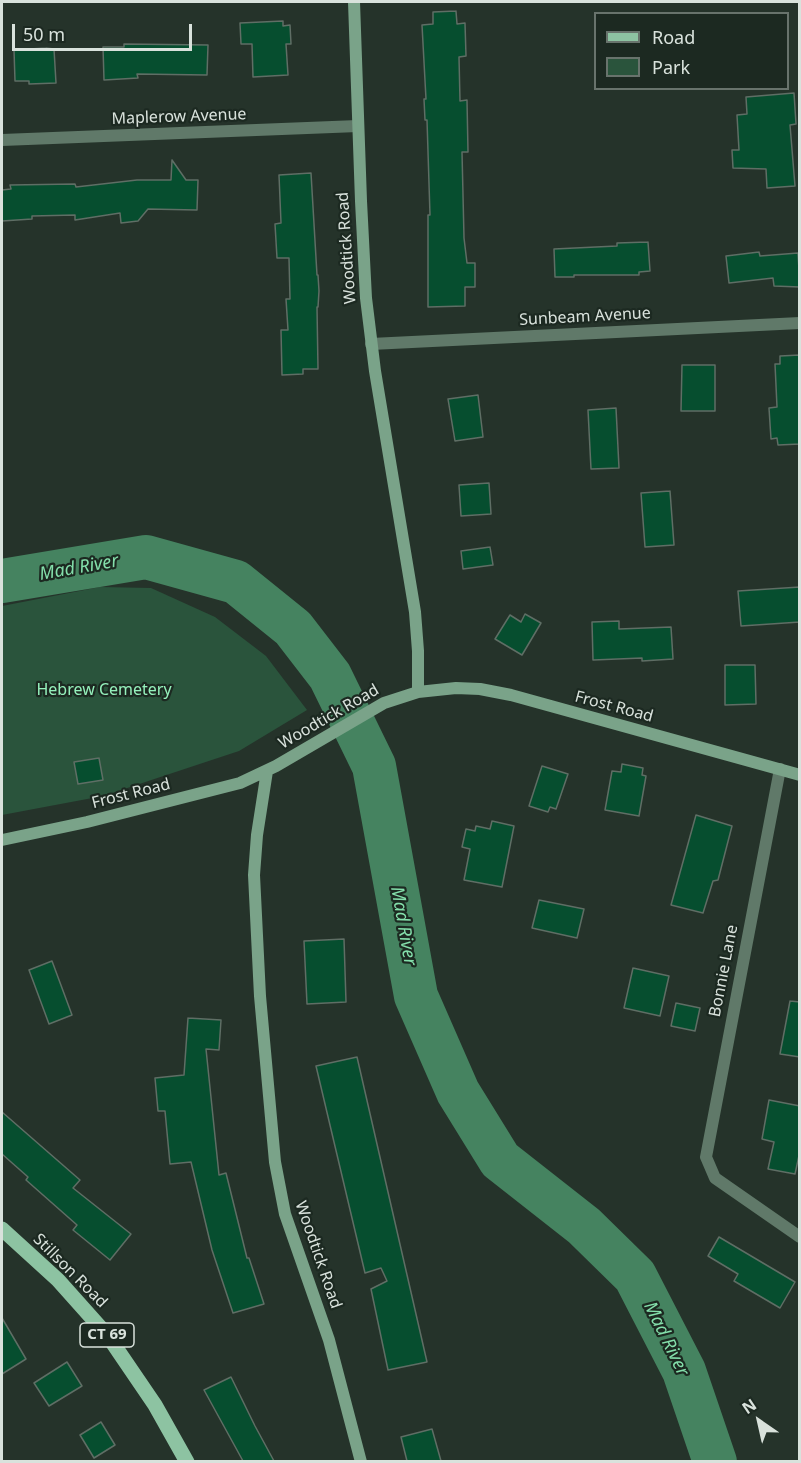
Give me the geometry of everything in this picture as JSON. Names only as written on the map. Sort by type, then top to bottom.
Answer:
[{"type":"main road","name":"Woodtick Road","points":[[354,2],[363,253],[371,344],[386,447],[415,612],[418,692],[375,707],[267,771],[254,875],[260,996],[275,1162],[285,1214],[329,1340],[361,1461]]},
{"type":"main road","name":"Frost Road","points":[[418,692],[456,687],[480,689],[800,775]]},
{"type":"main road","name":"Frost Road","points":[[2,840],[212,791],[240,783],[267,771]]},
{"type":"main road","name":"Stillson Road","points":[[2,1229],[64,1287],[108,1336],[150,1396],[187,1461]]},
{"type":"street","name":"Maplerow Avenue","points":[[2,140],[358,126]]},
{"type":"street","name":"Sunbeam Avenue","points":[[371,344],[800,323]]},
{"type":"street","name":"Bonnie Lane","points":[[780,770],[706,1156],[715,1178],[800,1237]]},
{"type":"green space","name":"Hebrew Cemetery","points":[[100,587],[151,588],[215,617],[266,656],[307,710],[239,751],[103,796],[2,815],[2,606]]},
{"type":"building","points":[[456,11],[457,24],[465,23],[466,56],[459,57],[460,101],[467,100],[468,152],[462,152],[464,238],[467,263],[475,263],[475,287],[465,287],[465,306],[428,307],[428,215],[430,215],[422,25],[433,24],[433,12]]},
{"type":"building","points":[[283,21],[283,26],[290,25],[291,44],[286,44],[288,75],[253,77],[252,44],[241,44],[240,23]]},
{"type":"building","points":[[124,44],[208,45],[207,75],[137,74],[138,78],[104,80],[103,47],[124,47]]},
{"type":"building","points":[[54,49],[56,83],[29,84],[29,81],[15,81],[14,50]]},
{"type":"building","points":[[794,93],[796,124],[790,125],[795,186],[767,188],[766,169],[733,168],[732,150],[739,150],[737,115],[747,114],[746,97]]},
{"type":"building","points":[[172,160],[186,180],[198,180],[197,210],[148,209],[138,221],[121,223],[120,213],[75,220],[75,215],[32,216],[32,219],[2,221],[2,190],[11,189],[10,185],[75,184],[76,187],[137,180],[171,180]]},
{"type":"building","points":[[311,173],[319,291],[318,369],[303,369],[303,374],[282,375],[281,330],[288,330],[286,299],[290,299],[289,258],[277,258],[275,224],[281,223],[279,175]]},
{"type":"building","points":[[648,242],[650,271],[639,272],[639,275],[555,277],[554,249]]},
{"type":"building","points":[[759,252],[760,256],[798,253],[800,287],[774,286],[773,278],[729,283],[726,256]]},
{"type":"building","points":[[800,355],[800,444],[778,445],[777,438],[771,439],[769,408],[777,407],[775,364],[780,364],[780,356]]},
{"type":"building","points":[[682,365],[715,365],[715,411],[681,411]]},
{"type":"building","points":[[478,395],[483,437],[455,441],[448,399]]},
{"type":"building","points":[[616,408],[619,468],[591,469],[588,410]]},
{"type":"building","points":[[489,483],[491,514],[461,516],[459,485]]},
{"type":"building","points":[[670,491],[674,545],[645,547],[641,493]]},
{"type":"building","points":[[490,547],[493,565],[463,569],[461,551]]},
{"type":"building","points":[[800,587],[800,622],[741,626],[738,591]]},
{"type":"building","points":[[525,614],[541,623],[522,655],[495,639],[510,615],[521,622]]},
{"type":"building","points":[[619,621],[619,629],[671,627],[673,659],[593,660],[592,622]]},
{"type":"building","points":[[725,665],[755,665],[756,704],[725,705]]},
{"type":"building","points":[[99,758],[103,780],[78,784],[74,762]]},
{"type":"building","points":[[622,764],[643,768],[642,775],[646,776],[639,816],[605,810],[612,771],[621,772]]},
{"type":"building","points":[[542,766],[568,774],[556,809],[550,807],[548,812],[529,806]]},
{"type":"building","points":[[696,815],[732,826],[718,880],[713,881],[703,913],[671,905]]},
{"type":"building","points":[[492,821],[514,826],[502,887],[464,880],[470,849],[462,847],[466,829],[475,831],[476,826],[490,829]]},
{"type":"building","points":[[539,900],[584,909],[577,938],[532,928]]},
{"type":"building","points":[[344,939],[346,1002],[307,1004],[304,941]]},
{"type":"building","points":[[52,961],[72,1015],[49,1024],[29,970]]},
{"type":"building","points":[[633,968],[669,976],[660,1016],[624,1008]]},
{"type":"building","points":[[790,1001],[800,1002],[800,1057],[780,1054]]},
{"type":"building","points":[[676,1003],[700,1008],[695,1031],[671,1026]]},
{"type":"building","points":[[188,1018],[221,1020],[219,1050],[206,1049],[219,1175],[226,1173],[247,1258],[249,1258],[264,1304],[233,1313],[212,1250],[191,1162],[170,1164],[165,1111],[158,1111],[155,1078],[184,1075]]},
{"type":"building","points":[[357,1057],[427,1362],[388,1370],[371,1289],[387,1281],[381,1268],[365,1273],[316,1066]]},
{"type":"building","points":[[769,1100],[800,1106],[800,1151],[795,1174],[768,1169],[774,1142],[762,1139]]},
{"type":"building","points":[[2,1112],[80,1180],[73,1188],[131,1234],[110,1260],[73,1230],[77,1225],[26,1180],[28,1177],[2,1154]]},
{"type":"building","points":[[719,1237],[795,1282],[780,1308],[734,1281],[738,1274],[708,1256]]},
{"type":"building","points":[[2,1318],[26,1359],[2,1374]]},
{"type":"building","points":[[67,1362],[82,1386],[49,1406],[34,1383]]},
{"type":"building","points":[[231,1377],[274,1461],[243,1461],[204,1390]]},
{"type":"building","points":[[101,1422],[115,1445],[94,1458],[80,1435]]},
{"type":"building","points":[[432,1429],[441,1461],[407,1461],[401,1437]]},
{"type":"waterway","name":"Mad River","points":[[2,581],[146,557],[236,582],[293,628],[330,676],[374,766],[416,996],[458,1092],[500,1160],[584,1226],[635,1276],[684,1371],[715,1462]]}]
